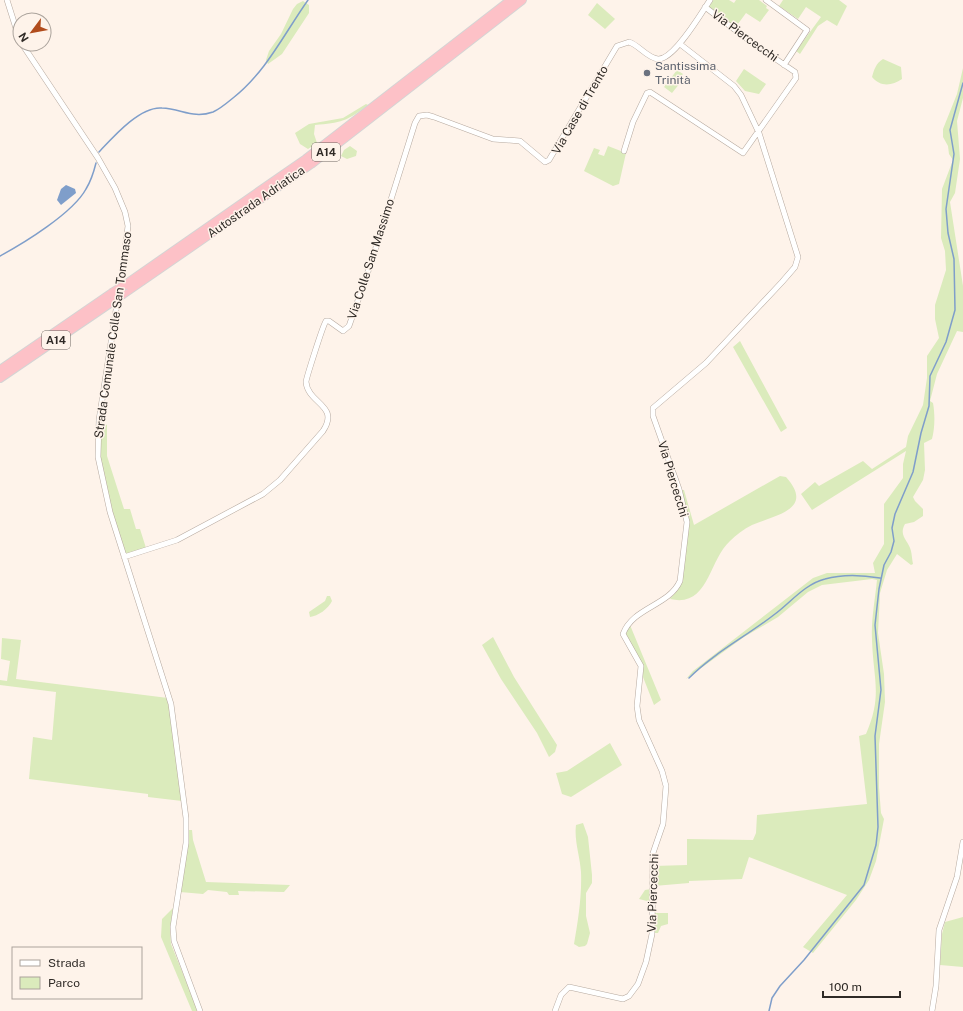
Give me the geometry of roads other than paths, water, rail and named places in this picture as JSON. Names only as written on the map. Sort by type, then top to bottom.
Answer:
[{"type":"highway","name":"Autostrada Adriatica","points":[[0,378],[113,297],[125,285],[306,159],[510,0]]},
{"type":"highway","name":"Autostrada Adriatica","points":[[0,370],[113,297],[123,294],[242,213],[323,154],[522,0]]},
{"type":"street","points":[[7,0],[12,16]]},
{"type":"street","name":"Via Case di Trento","points":[[419,116],[427,115],[434,117],[493,139],[520,141],[545,162],[552,157],[617,46],[629,42],[653,57],[659,59],[664,57],[680,44],[710,0]]},
{"type":"street","name":"Via Piercecchi","points":[[766,0],[807,30],[784,65]]},
{"type":"street","name":"Via Piercecchi","points":[[706,7],[755,45],[795,72],[796,78],[758,133]]},
{"type":"street","name":"Via Piercecchi","points":[[555,1011],[561,995],[569,987],[623,999],[629,996],[638,984],[646,962],[652,934],[653,853],[663,824],[666,786],[662,771],[639,720],[637,706],[641,666],[623,634],[629,623],[671,595],[677,589],[680,580],[687,522],[679,489],[653,416],[653,408],[706,363],[795,267],[798,257],[758,133],[741,95],[734,86],[680,44]]},
{"type":"street","name":"Strada Comunale Colle San Tommaso","points":[[27,52],[98,158],[115,188],[125,212],[128,226],[99,420],[98,457],[110,512],[171,704],[186,831],[186,843],[173,927],[174,941],[200,1011]]},
{"type":"street","points":[[624,151],[638,108],[647,93],[650,92],[739,152],[743,153],[746,151],[758,133]]},
{"type":"street","name":"Via Colle San Massimo","points":[[124,557],[177,540],[263,494],[280,480],[328,424],[329,417],[327,412],[309,390],[306,380],[321,330],[326,321],[329,321],[343,331],[349,326],[372,260],[415,122],[419,116]]},
{"type":"street","points":[[932,1011],[936,986],[939,930],[957,877],[963,842]]},
{"type":"water","points":[[66,185],[75,189],[76,193],[61,205],[57,200],[61,189]]},
{"type":"waterway","points":[[99,152],[136,117],[145,112],[162,108],[193,114],[206,114],[223,106],[245,88],[265,65],[308,0]]},
{"type":"waterway","points":[[769,1011],[772,998],[780,986],[804,960],[864,885],[876,845],[878,827],[875,736],[881,690],[875,625],[879,589],[884,565],[891,552],[894,541],[892,528],[895,514],[913,472],[921,433],[929,406],[930,376],[946,342],[955,310],[954,259],[948,233],[946,209],[954,154],[950,130],[963,83]]},
{"type":"waterway","points":[[0,256],[47,227],[70,208],[80,198],[88,186],[96,163]]},
{"type":"waterway","points":[[689,678],[709,660],[764,622],[798,594],[818,581],[838,576],[880,578]]},
{"type":"place","name":"Santissima Trinità","points":[[647,73]]}]
